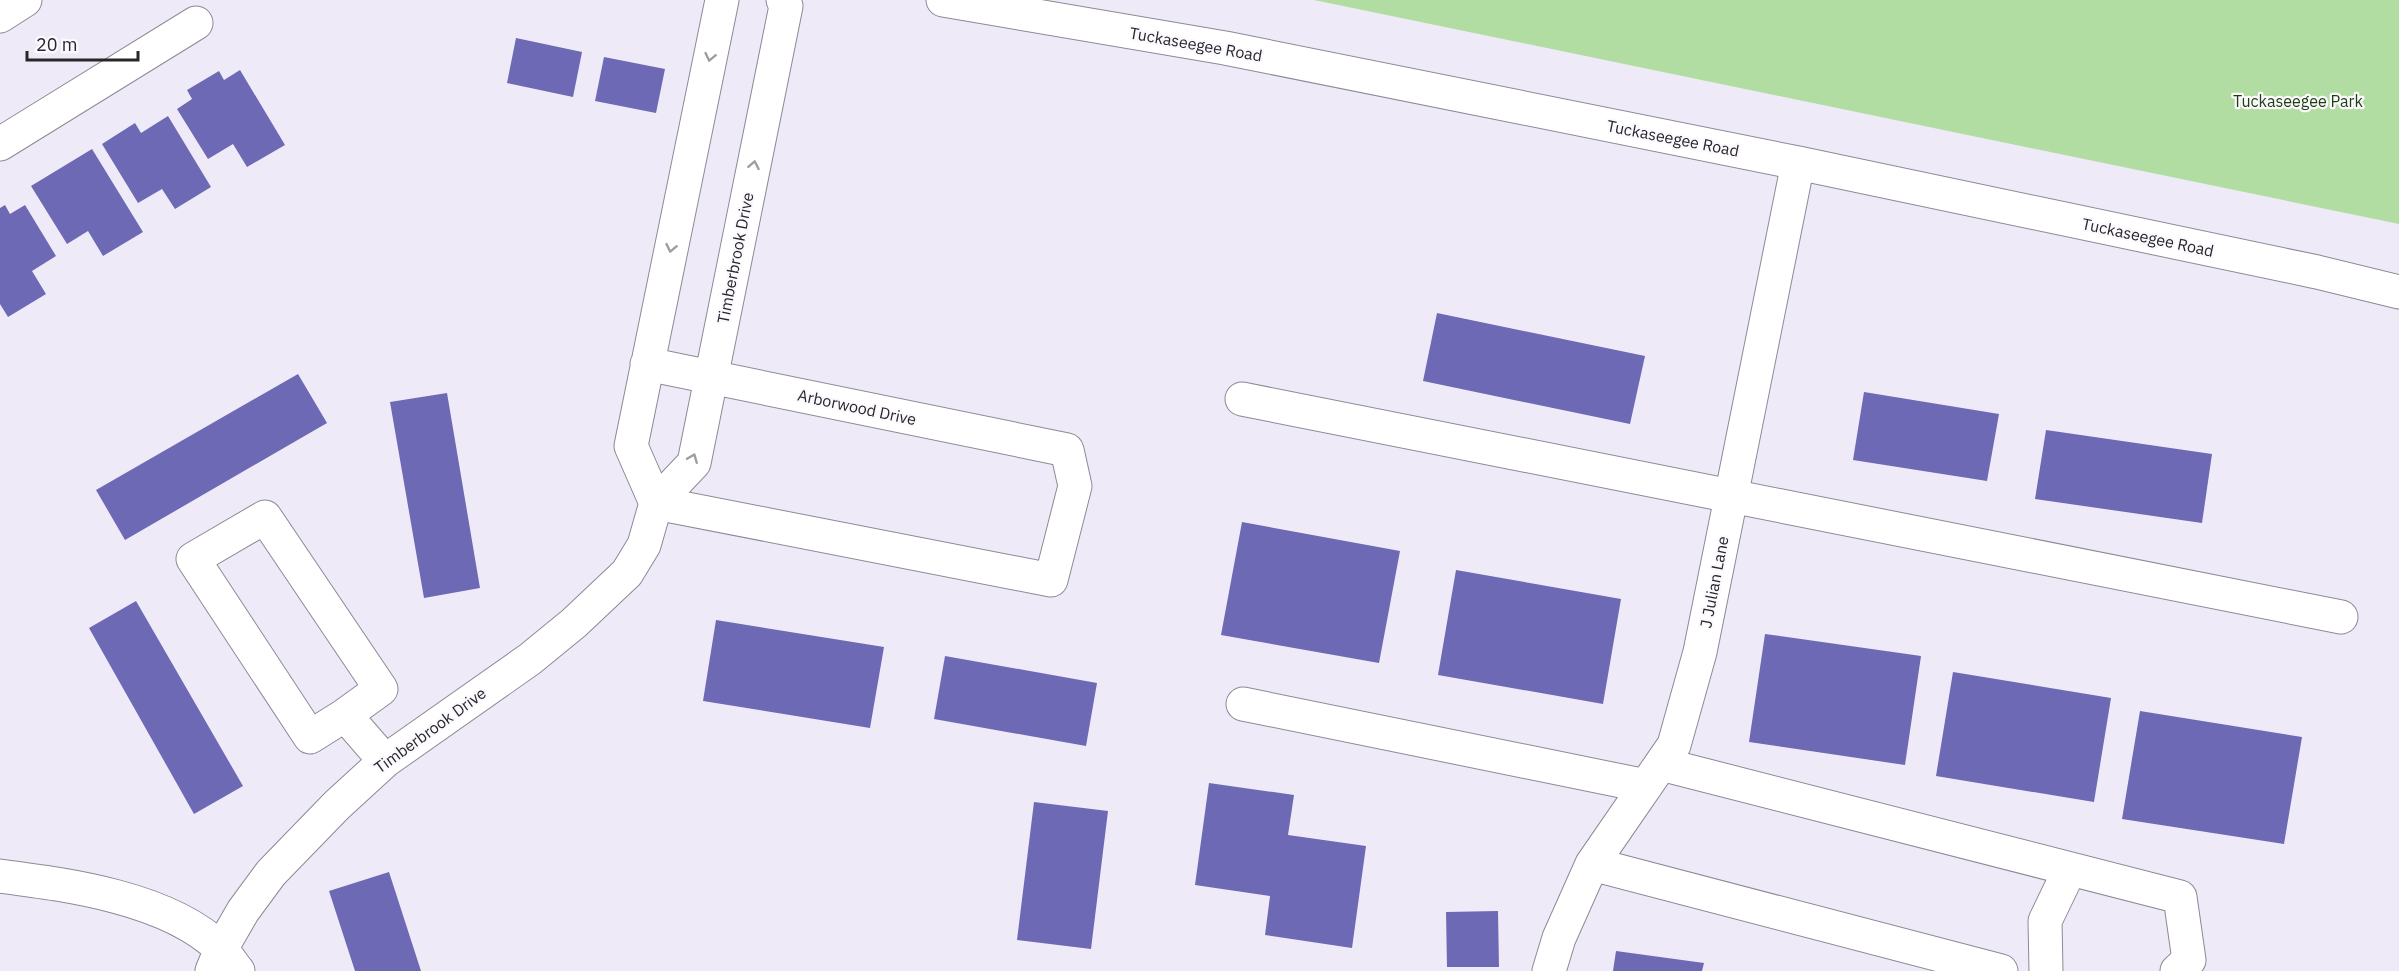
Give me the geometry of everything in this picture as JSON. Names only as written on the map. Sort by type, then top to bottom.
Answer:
[{"type":"street","points":[[0,15],[25,0]]},
{"type":"street","points":[[657,503],[631,446],[722,0]]},
{"type":"street","name":"Timberbrook Drive","points":[[224,964],[243,911],[272,873],[337,805],[385,761],[530,658],[574,623],[627,573],[644,545],[657,503],[694,462],[786,6],[783,0]]},
{"type":"street","name":"Tuckaseegee Road","points":[[943,0],[1225,48],[1798,163],[2317,272],[2399,292]]},
{"type":"street","points":[[0,144],[196,23]]},
{"type":"street","name":"J Julian Lane","points":[[1549,971],[1559,938],[1592,864],[1674,745],[1700,652],[1798,163]]},
{"type":"street","name":"Arborwood Drive","points":[[647,364],[1067,450],[1075,486],[1051,580],[657,503]]},
{"type":"street","points":[[1242,399],[2341,617]]},
{"type":"street","points":[[265,517],[381,689],[345,715],[310,737],[193,559],[265,517]]},
{"type":"street","points":[[1243,705],[1654,775],[2070,869],[2180,897],[2188,960],[2177,971]]},
{"type":"street","points":[[345,715],[385,761]]},
{"type":"street","points":[[1592,864],[2001,971]]},
{"type":"street","points":[[2046,971],[2045,921],[2070,869]]},
{"type":"street","points":[[0,876],[72,886],[134,902],[184,922],[224,964]]},
{"type":"green space","name":"Tuckaseegee Park","points":[[1314,0],[2399,0],[2399,224]]},
{"type":"building","points":[[516,38],[582,52],[573,97],[507,83]]},
{"type":"building","points":[[604,57],[665,69],[656,113],[595,101]]},
{"type":"building","points":[[240,70],[285,145],[247,167],[233,144],[208,159],[177,109],[192,99],[187,90],[219,71],[224,80]]},
{"type":"building","points":[[168,116],[211,187],[175,209],[162,189],[138,203],[102,144],[135,123],[141,133]]},
{"type":"building","points":[[92,149],[143,232],[103,256],[88,231],[67,244],[31,186]]},
{"type":"building","points":[[5,205],[10,214],[25,205],[56,256],[32,271],[46,294],[8,317],[0,304],[0,208]]},
{"type":"building","points":[[1437,313],[1645,356],[1630,424],[1423,381]]},
{"type":"building","points":[[298,374],[327,423],[125,540],[96,490]]},
{"type":"building","points":[[1864,392],[1999,414],[1987,481],[1853,460]]},
{"type":"building","points":[[447,393],[480,588],[424,598],[390,402]]},
{"type":"building","points":[[2046,430],[2212,454],[2202,523],[2035,499]]},
{"type":"building","points":[[1242,522],[1400,551],[1379,663],[1221,635]]},
{"type":"building","points":[[1456,570],[1621,599],[1603,704],[1438,675]]},
{"type":"building","points":[[136,601],[243,786],[194,814],[89,628]]},
{"type":"building","points":[[716,620],[884,647],[870,728],[703,701]]},
{"type":"building","points":[[1765,634],[1921,656],[1905,765],[1749,742]]},
{"type":"building","points":[[945,656],[1097,683],[1086,746],[934,719]]},
{"type":"building","points":[[1953,672],[2111,698],[2094,802],[1936,776]]},
{"type":"building","points":[[2140,711],[2302,737],[2284,844],[2122,819]]},
{"type":"building","points":[[1209,783],[1294,795],[1288,835],[1366,846],[1352,948],[1265,935],[1270,896],[1195,885]]},
{"type":"building","points":[[1034,802],[1108,811],[1091,949],[1017,940]]},
{"type":"building","points":[[389,872],[421,971],[355,971],[329,891]]},
{"type":"building","points":[[1498,911],[1499,967],[1447,967],[1446,912]]},
{"type":"building","points":[[1616,951],[1704,963],[1702,971],[1613,971]]}]
